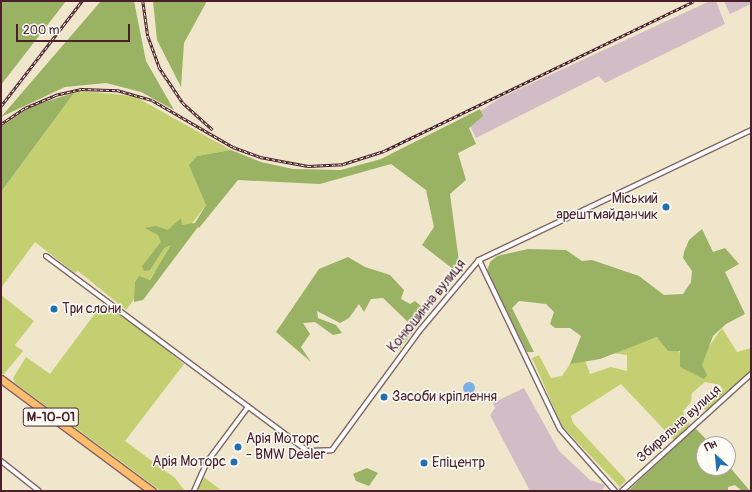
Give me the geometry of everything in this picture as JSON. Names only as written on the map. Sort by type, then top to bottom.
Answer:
[{"type":"highway","name":"М-10-01","points":[[1,379],[152,491]]},
{"type":"street","name":"Конюшинна вулиця","points":[[248,408],[308,451],[332,450],[420,329],[479,260],[751,130]]},
{"type":"street","points":[[46,256],[248,408],[207,462],[194,491]]},
{"type":"street","points":[[479,260],[560,429],[615,491]]},
{"type":"street","name":"Збиральна вулиця","points":[[622,491],[751,374]]},
{"type":"street","points":[[1,461],[39,491]]},
{"type":"shaded area","points":[[710,1],[716,1],[725,24],[605,83],[599,76],[476,138],[467,120],[500,98]]},
{"type":"shaded area","points":[[724,1],[751,1],[751,4],[730,14]]},
{"type":"shaded area","points":[[524,388],[559,451],[590,480],[605,485],[602,491],[530,491],[490,415],[495,408],[493,403]]},
{"type":"green space","points":[[3,1],[66,1],[1,85],[1,4]]},
{"type":"green space","points":[[101,1],[134,1],[146,61],[174,110],[141,92],[106,83],[65,87],[1,117]]},
{"type":"green space","points":[[153,1],[207,1],[184,43],[181,87],[157,40]]},
{"type":"green space","points":[[83,91],[134,96],[231,150],[197,156],[206,205],[126,310],[78,271],[75,273],[35,242],[1,288],[1,192],[74,93]]},
{"type":"green space","points":[[74,93],[1,192],[1,127],[31,106]]},
{"type":"green space","points":[[480,109],[483,116],[469,128],[476,144],[458,153],[466,180],[450,194],[459,262],[453,269],[422,245],[434,227],[426,190],[391,164],[320,184],[238,180],[199,228],[195,223],[206,205],[189,165],[197,156],[231,150],[261,162],[293,169],[341,170],[381,159]]},
{"type":"green space","points":[[181,218],[182,225],[195,223],[198,227],[143,300],[134,302],[135,282],[139,276],[150,280],[171,245],[164,248],[150,270],[144,271],[142,266],[161,242],[158,235],[145,228],[156,226],[168,230]]},
{"type":"green space","points":[[702,229],[713,252],[725,248],[739,264],[725,272],[745,314],[726,324],[713,336],[702,365],[707,375],[704,379],[680,367],[680,351],[668,351],[657,337],[600,359],[570,364],[581,336],[570,328],[555,328],[550,324],[554,312],[546,304],[519,301],[512,308],[534,352],[527,352],[487,271],[490,262],[497,256],[528,249],[566,250],[582,261],[592,260],[639,276],[664,295],[683,294],[691,282],[692,271],[683,258],[684,252],[689,240]]},
{"type":"green space","points":[[348,257],[365,267],[390,275],[404,290],[401,299],[410,304],[415,301],[426,310],[425,316],[399,350],[395,348],[410,324],[383,298],[371,299],[364,312],[359,304],[349,318],[340,323],[317,311],[318,318],[336,325],[342,333],[333,335],[315,322],[303,323],[310,334],[301,347],[311,362],[276,332],[319,269]]},
{"type":"green space","points":[[1,295],[34,321],[15,345],[23,351],[4,374],[1,374]]},
{"type":"green space","points":[[105,300],[184,364],[125,441],[175,478],[185,491],[161,491],[15,383],[13,378],[26,357],[50,374]]},
{"type":"green space","points":[[722,328],[737,352],[751,348],[751,370],[706,411],[703,407],[723,390],[720,385],[705,382],[692,393],[691,402],[683,411],[690,425],[674,440],[621,384],[571,416],[573,423],[626,480],[620,487],[562,426],[532,358],[539,355],[551,378],[562,376],[570,364],[585,360],[590,374],[611,367],[627,371],[627,355],[612,353],[658,337],[668,351],[679,351],[682,358],[702,365],[705,352]]},
{"type":"green space","points":[[695,428],[703,436],[696,436],[696,476],[736,476],[736,474],[750,491],[742,491],[735,485],[728,487],[728,491],[628,491]]},
{"type":"green space","points":[[367,468],[378,473],[369,486],[356,481],[353,474]]},
{"type":"green space","points":[[204,477],[222,491],[201,491],[198,489]]},
{"type":"water","points":[[471,382],[474,383],[474,393],[467,394],[464,393],[463,386],[464,383]]},
{"type":"railway","points":[[1,106],[82,1]]},
{"type":"railway","points":[[143,1],[148,36],[159,67],[183,103],[213,130]]},
{"type":"railway","points":[[1,124],[25,108],[55,95],[82,89],[117,90],[152,100],[233,147],[260,157],[308,166],[343,164],[384,151],[694,1]]},
{"type":"place","name":"Міський арештмайданчик","points":[[666,207]]},
{"type":"place","name":"Три слони","points":[[54,309]]},
{"type":"place","name":"Засоби кріплення","points":[[384,397]]},
{"type":"place","name":"Арія Моторс - BMW Dealer","points":[[238,447]]},
{"type":"place","name":"Арія Моторс","points":[[234,462]]},
{"type":"place","name":"Епіцентр","points":[[424,463]]}]
